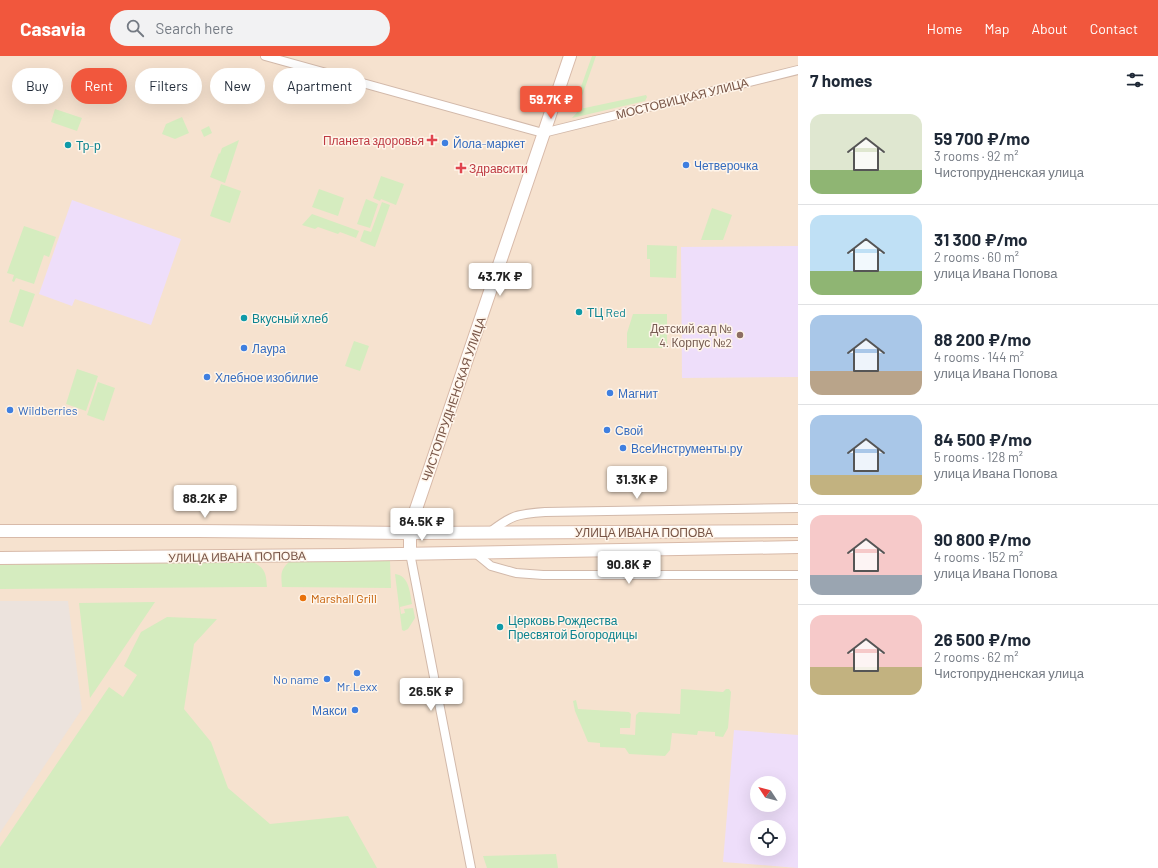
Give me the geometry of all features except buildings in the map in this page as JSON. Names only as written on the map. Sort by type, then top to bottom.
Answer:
[{"type":"main road","name":"ЧИСТОПРУДНЕНСКАЯ УЛИЦА","points":[[410,553],[410,533],[417,504],[570,56]]},
{"type":"main road","name":"УЛИЦА ИВАНА ПОПОВА","points":[[0,531],[410,533],[798,531]]},
{"type":"main road","name":"УЛИЦА ИВАНА ПОПОВА","points":[[0,558],[265,556],[798,547]]},
{"type":"street","name":"МОСТОВИЦКАЯ УЛИЦА","points":[[264,56],[544,132],[798,70]]},
{"type":"street","name":"УЛИЦА ИВАНА ПОПОВА","points":[[490,532],[505,520],[520,513],[798,508]]},
{"type":"street","points":[[474,552],[491,566],[516,573],[543,575],[798,575]]},
{"type":"street","name":"ЧИСТОПРУДНЕНСКАЯ УЛИЦА","points":[[410,553],[471,868]]},
{"type":"shaded area","points":[[0,56],[798,56],[798,868],[0,868]]},
{"type":"shaded area","points":[[72,200],[181,239],[151,325],[75,299],[72,306],[39,294]]},
{"type":"shaded area","name":"Детский сад № 4. Корпус №2","points":[[798,246],[798,377],[682,378],[681,247]]},
{"type":"shaded area","points":[[0,601],[68,601],[82,709],[0,833]]},
{"type":"shaded area","points":[[734,730],[798,735],[798,868],[723,862]]},
{"type":"green space","points":[[592,56],[596,56],[582,96],[578,95]]},
{"type":"green space","points":[[646,95],[647,97],[645,101],[572,118],[580,109]]},
{"type":"green space","points":[[55,109],[82,118],[77,131],[51,122]]},
{"type":"green space","points":[[182,117],[189,133],[175,139],[162,134],[166,124]]},
{"type":"green space","points":[[209,126],[212,133],[204,137],[201,130]]},
{"type":"green space","points":[[239,140],[225,183],[210,177],[222,148]]},
{"type":"green space","points":[[381,176],[404,184],[396,205],[381,199],[380,201],[373,198]]},
{"type":"green space","points":[[221,184],[241,191],[230,223],[210,216]]},
{"type":"green space","points":[[319,189],[344,198],[338,216],[312,207]]},
{"type":"green space","points":[[366,199],[378,204],[370,228],[357,224]]},
{"type":"green space","points":[[382,202],[390,205],[375,247],[360,241],[364,230],[371,232]]},
{"type":"green space","points":[[712,208],[732,215],[723,240],[701,240]]},
{"type":"green space","points":[[312,214],[359,231],[356,238],[340,232],[338,234],[318,227],[315,229],[302,225]]},
{"type":"green space","points":[[24,226],[56,237],[49,257],[44,255],[34,284],[16,278],[14,282],[12,281],[14,275],[7,273]]},
{"type":"green space","points":[[647,245],[677,246],[676,278],[650,277],[650,259],[647,259]]},
{"type":"green space","points":[[20,289],[35,294],[23,327],[9,322]]},
{"type":"green space","points":[[633,314],[667,314],[667,348],[627,348],[627,333]]},
{"type":"green space","points":[[354,341],[369,346],[360,371],[345,366]]},
{"type":"green space","points":[[77,369],[98,376],[86,411],[66,404]]},
{"type":"green space","points":[[98,382],[115,388],[104,421],[87,415]]},
{"type":"green space","points":[[290,561],[390,561],[391,588],[282,587],[282,572],[284,567]]},
{"type":"green space","points":[[253,562],[263,570],[267,587],[0,589],[0,563]]},
{"type":"green space","points":[[395,574],[400,575],[406,581],[412,604],[400,607],[401,614],[405,613],[404,609],[413,608],[415,618],[408,629],[404,631],[402,630]]},
{"type":"green space","points":[[155,602],[90,698],[79,603]]},
{"type":"green space","points":[[167,617],[217,619],[194,644],[184,709],[211,742],[228,788],[270,824],[348,816],[377,868],[0,868],[0,847],[109,687],[123,697],[137,675],[124,666],[141,632]]},
{"type":"green space","points":[[681,689],[723,692],[726,689],[729,689],[731,692],[728,728],[723,737],[715,736],[715,732],[698,731],[697,735],[672,733],[670,750],[665,756],[629,754],[625,748],[600,747],[600,743],[588,742],[575,711],[573,701],[576,700],[578,709],[629,712],[631,714],[630,728],[620,728],[620,734],[635,735],[636,715],[639,712],[680,714]]},
{"type":"green space","points":[[556,854],[558,868],[487,868],[483,856]]},
{"type":"place","name":"Планета здоровья","points":[[432,140]]},
{"type":"place","name":"Йола-маркет","points":[[445,143]]},
{"type":"place","name":"Тр-р","points":[[68,145]]},
{"type":"place","name":"Четверочка","points":[[686,165]]},
{"type":"place","name":"Здравсити","points":[[461,168]]},
{"type":"place","name":"ТЦ Red","points":[[579,312]]},
{"type":"place","name":"Вкусный хлеб","points":[[244,318]]},
{"type":"place","name":"Детский сад № 4. Корпус №2","points":[[740,335]]},
{"type":"place","name":"Лаура","points":[[244,348]]},
{"type":"place","name":"Хлебное изобилие","points":[[207,377]]},
{"type":"place","name":"Магнит","points":[[610,393]]},
{"type":"place","name":"Wildberries","points":[[10,410]]},
{"type":"place","name":"Свой","points":[[607,430]]},
{"type":"place","name":"ВсеИнструменты.ру","points":[[623,448]]},
{"type":"place","name":"Marshall Grill","points":[[303,598]]},
{"type":"place","name":"Церковь Рождества Пресвятой Богородицы","points":[[500,627]]},
{"type":"place","name":"Mr.Lexx","points":[[357,673]]},
{"type":"place","name":"No name","points":[[327,679]]},
{"type":"place","name":"Макси","points":[[355,710]]}]
